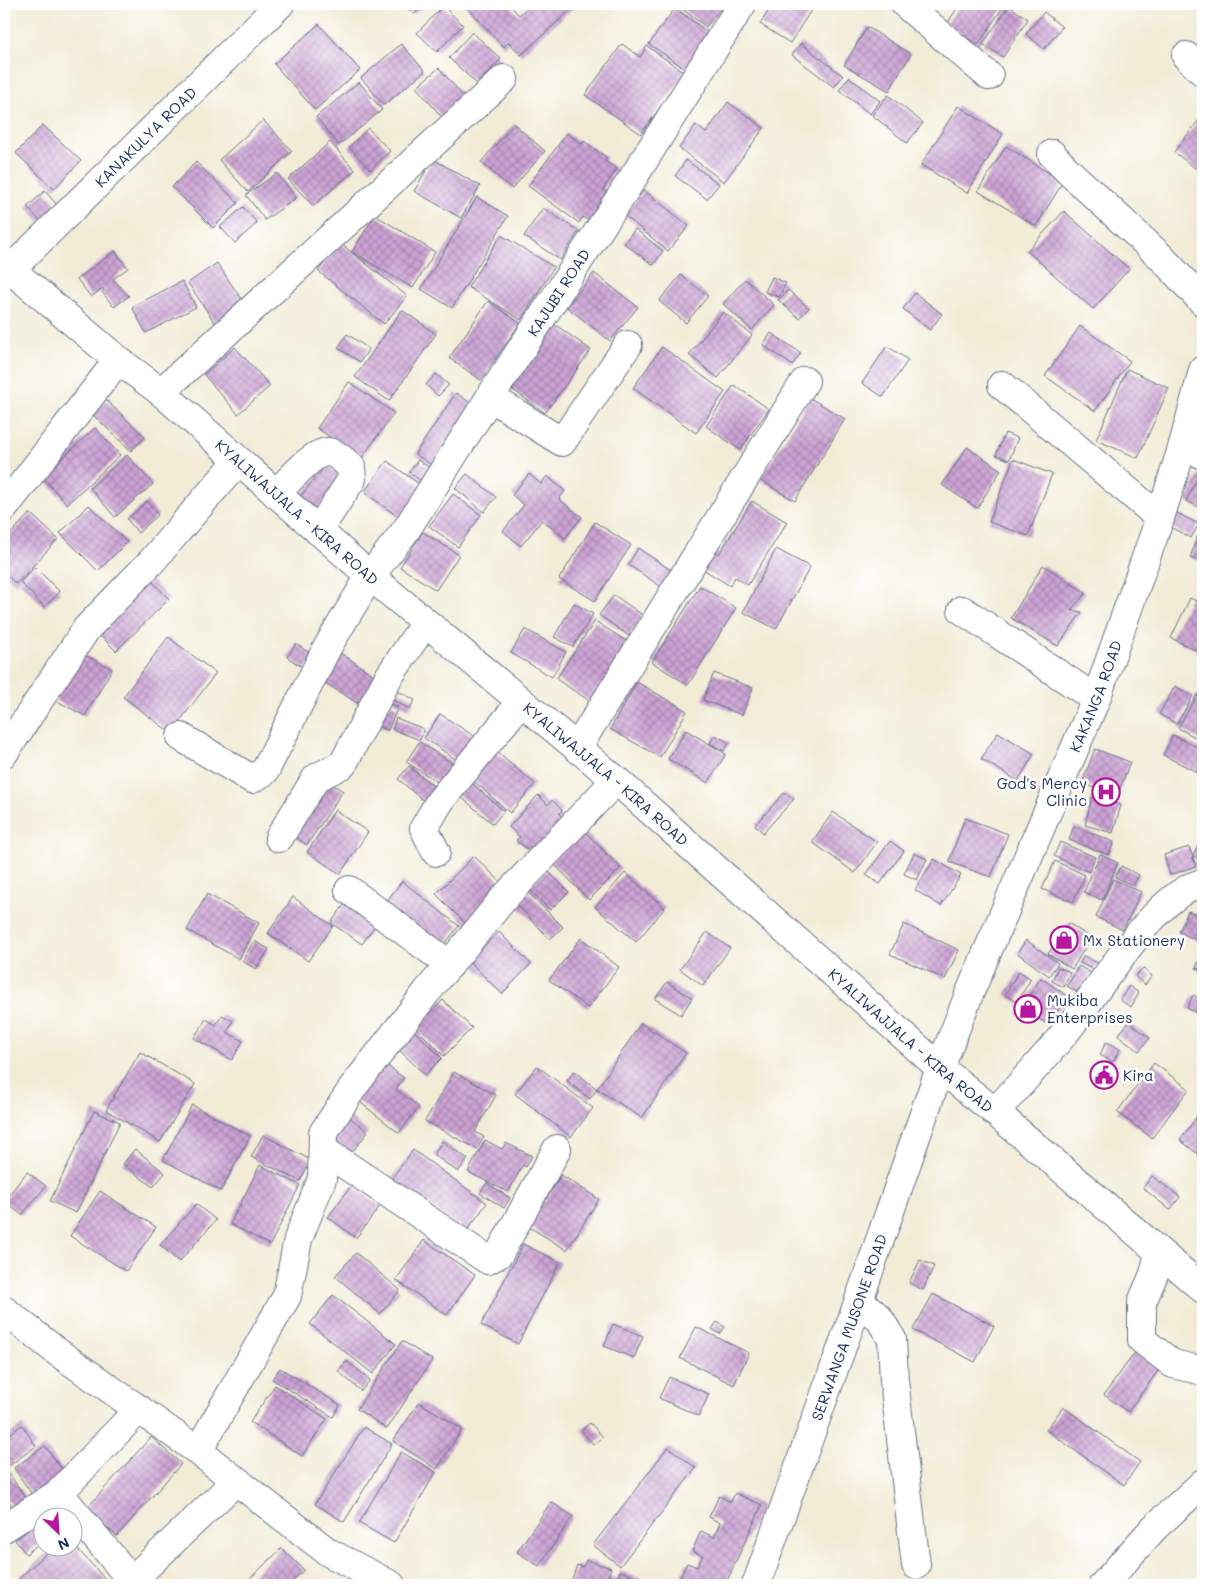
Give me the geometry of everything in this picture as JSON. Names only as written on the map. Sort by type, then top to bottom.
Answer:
[{"type":"street","name":"KANAKULYA ROAD","points":[[7,267],[280,4]]},
{"type":"street","name":"KAJUBI ROAD","points":[[181,737],[252,779],[265,771],[328,646],[370,576],[406,530],[490,397],[632,181],[742,4]]},
{"type":"street","points":[[905,4],[989,76]]},
{"type":"street","points":[[161,392],[504,79]]},
{"type":"street","points":[[1052,154],[1161,257],[1203,302]]},
{"type":"street","name":"KYALIWAJJALA - KIRA ROAD","points":[[7,267],[118,360],[161,392],[370,576],[616,780],[940,1068],[995,1112],[1203,1289]]},
{"type":"street","points":[[490,397],[562,442],[628,345]]},
{"type":"street","points":[[4,508],[118,360]]},
{"type":"street","name":"KAKANGA ROAD","points":[[940,1068],[970,992],[1096,698],[1160,518],[1193,450],[1203,370]]},
{"type":"street","points":[[577,748],[805,381]]},
{"type":"street","points":[[1002,385],[1160,518]]},
{"type":"street","points":[[276,494],[316,456],[328,452],[338,456],[351,468],[352,479],[318,531]]},
{"type":"street","points":[[6,750],[87,628],[151,562],[238,461]]},
{"type":"street","points":[[962,610],[1096,698]]},
{"type":"street","points":[[280,838],[316,778],[343,764],[388,678],[425,622]]},
{"type":"street","points":[[436,852],[424,828],[440,800],[521,702]]},
{"type":"street","points":[[198,1451],[287,1296],[298,1239],[322,1179],[323,1133],[354,1086],[505,897],[616,780]]},
{"type":"street","points":[[995,1112],[1068,1029],[1113,967],[1166,903],[1183,890],[1203,883]]},
{"type":"street","points":[[349,890],[450,965]]},
{"type":"street","name":"SERWANGA MUSONE ROAD","points":[[756,1585],[940,1068]]},
{"type":"street","points":[[323,1150],[488,1260],[499,1254],[557,1149]]},
{"type":"street","points":[[1159,1252],[1154,1274],[1142,1302],[1142,1340],[1173,1364],[1199,1370],[1203,1367]]},
{"type":"street","points":[[859,1300],[879,1318],[892,1339],[894,1380],[916,1565]]},
{"type":"street","points":[[4,1310],[56,1351],[237,1480],[328,1552],[391,1585]]},
{"type":"street","points":[[4,1528],[59,1493],[139,1409]]},
{"type":"street","points":[[59,1493],[129,1583],[237,1480]]},
{"type":"street","points":[[1103,1585],[1154,1528],[1203,1483]]},
{"type":"building","points":[[402,4],[424,4],[415,14]]},
{"type":"building","points":[[464,4],[509,4],[519,15],[531,4],[577,4],[521,55],[509,42],[504,47]]},
{"type":"building","points":[[676,4],[716,4],[721,8],[706,27]]},
{"type":"building","points":[[773,4],[815,4],[790,43],[760,24]]},
{"type":"building","points":[[960,4],[1005,4],[978,45],[947,24]]},
{"type":"building","points":[[443,6],[463,25],[437,52],[417,33]]},
{"type":"building","points":[[1009,6],[1028,19],[1003,57],[983,44]]},
{"type":"building","points":[[675,8],[712,35],[687,70],[649,44]]},
{"type":"building","points":[[1044,12],[1062,27],[1044,49],[1026,34]]},
{"type":"building","points":[[319,24],[360,70],[315,110],[274,64]]},
{"type":"building","points":[[867,27],[911,54],[889,91],[844,65]]},
{"type":"building","points":[[472,32],[501,59],[477,84],[449,58]]},
{"type":"building","points":[[801,43],[843,76],[834,87],[792,55]]},
{"type":"building","points":[[401,44],[425,71],[384,105],[361,78]]},
{"type":"building","points":[[622,44],[640,57],[647,46],[685,73],[641,134],[585,95]]},
{"type":"building","points":[[439,68],[469,103],[447,123],[416,87]]},
{"type":"building","points":[[849,77],[880,101],[870,114],[839,90]]},
{"type":"building","points":[[359,82],[382,110],[339,145],[316,117]]},
{"type":"building","points":[[888,95],[923,123],[907,143],[872,115]]},
{"type":"building","points":[[728,102],[764,128],[724,182],[679,148],[696,125],[706,133]]},
{"type":"building","points":[[958,106],[1003,134],[967,193],[921,165]]},
{"type":"building","points":[[1203,117],[1203,174],[1174,152]]},
{"type":"building","points":[[263,120],[292,151],[248,192],[219,160]]},
{"type":"building","points":[[514,124],[545,151],[512,189],[481,162]]},
{"type":"building","points":[[43,125],[81,161],[54,189],[16,153]]},
{"type":"building","points":[[368,128],[390,151],[370,170],[349,147]]},
{"type":"building","points":[[567,133],[582,144],[584,141],[607,158],[605,161],[617,169],[603,189],[610,194],[590,222],[583,217],[579,223],[528,186]]},
{"type":"building","points":[[330,142],[355,170],[313,206],[288,179]]},
{"type":"building","points":[[1006,146],[1063,182],[1036,226],[978,191]]},
{"type":"building","points":[[433,159],[480,186],[461,218],[414,191]]},
{"type":"building","points":[[686,160],[719,184],[707,199],[675,176]]},
{"type":"building","points":[[196,162],[238,203],[213,228],[172,187]]},
{"type":"building","points":[[277,173],[296,198],[265,220],[246,195]]},
{"type":"building","points":[[644,190],[689,226],[668,251],[624,215]]},
{"type":"building","points":[[45,191],[57,205],[40,221],[27,207]]},
{"type":"building","points":[[477,197],[508,216],[452,308],[421,289]]},
{"type":"building","points":[[243,207],[257,223],[235,243],[220,227]]},
{"type":"building","points":[[543,208],[579,231],[560,260],[524,236]]},
{"type":"building","points":[[1064,211],[1129,269],[1093,309],[1027,251]]},
{"type":"building","points":[[375,215],[435,252],[413,288],[352,252]]},
{"type":"building","points":[[635,229],[663,251],[653,265],[624,243]]},
{"type":"building","points":[[501,235],[554,267],[521,320],[468,287]]},
{"type":"building","points":[[340,243],[407,296],[384,324],[318,271]]},
{"type":"building","points":[[115,251],[128,268],[113,279],[129,296],[114,307],[102,292],[103,288],[91,297],[77,279]]},
{"type":"building","points":[[217,263],[244,303],[215,323],[188,283]]},
{"type":"building","points":[[594,273],[638,307],[610,341],[567,307]]},
{"type":"building","points":[[681,275],[708,296],[686,323],[659,301]]},
{"type":"building","points":[[772,277],[786,283],[779,297],[765,292]]},
{"type":"building","points":[[745,279],[774,305],[752,330],[723,304]]},
{"type":"building","points":[[182,281],[196,307],[146,333],[132,307]]},
{"type":"building","points":[[788,290],[809,308],[799,318],[778,300]]},
{"type":"building","points":[[915,293],[942,314],[930,330],[903,309]]},
{"type":"building","points":[[488,301],[520,323],[481,380],[449,358]]},
{"type":"building","points":[[402,310],[436,334],[389,401],[355,377]]},
{"type":"building","points":[[723,312],[752,335],[718,378],[689,355]]},
{"type":"building","points":[[554,324],[591,350],[545,413],[509,387]]},
{"type":"building","points":[[1080,326],[1130,361],[1095,411],[1045,376]]},
{"type":"building","points":[[771,333],[801,353],[792,365],[763,345]]},
{"type":"building","points":[[347,334],[369,349],[360,362],[338,348]]},
{"type":"building","points":[[887,346],[908,360],[883,397],[862,383]]},
{"type":"building","points":[[235,347],[270,386],[238,414],[204,375]]},
{"type":"building","points":[[662,347],[725,392],[696,433],[633,388]]},
{"type":"building","points":[[1127,369],[1169,388],[1138,458],[1096,440]]},
{"type":"building","points":[[436,374],[449,385],[438,396],[426,385]]},
{"type":"building","points":[[349,382],[394,413],[361,459],[317,428]]},
{"type":"building","points":[[734,385],[769,409],[740,450],[706,426]]},
{"type":"building","points":[[456,393],[474,405],[433,466],[415,454]]},
{"type":"building","points":[[810,398],[845,419],[795,501],[760,480]]},
{"type":"building","points":[[106,400],[145,437],[131,451],[92,414]]},
{"type":"building","points":[[95,428],[120,455],[67,504],[42,477]]},
{"type":"building","points":[[1005,433],[1018,438],[1009,460],[996,455]]},
{"type":"building","points":[[967,447],[1001,470],[977,508],[942,485]]},
{"type":"building","points":[[127,455],[153,484],[115,517],[90,488]]},
{"type":"building","points":[[1013,459],[1052,474],[1028,536],[989,522]]},
{"type":"building","points":[[418,460],[434,471],[425,484],[409,472]]},
{"type":"building","points":[[387,461],[422,486],[400,518],[364,492]]},
{"type":"building","points":[[326,465],[342,478],[314,513],[298,499]]},
{"type":"building","points":[[1201,471],[1203,472],[1203,509],[1186,501]]},
{"type":"building","points":[[467,474],[496,497],[484,512],[455,488]]},
{"type":"building","points":[[529,474],[541,484],[547,476],[565,491],[559,499],[582,517],[565,538],[542,520],[521,546],[503,531],[524,505],[512,495]]},
{"type":"building","points":[[453,494],[481,515],[458,547],[429,526]]},
{"type":"building","points":[[147,501],[158,515],[138,533],[127,519]]},
{"type":"building","points":[[752,501],[787,522],[748,585],[735,577],[730,586],[700,567],[711,549],[719,554]]},
{"type":"building","points":[[89,505],[127,542],[98,571],[60,533]]},
{"type":"building","points":[[30,513],[58,539],[16,584],[4,573],[4,541]]},
{"type":"building","points":[[1177,513],[1199,524],[1191,538],[1170,527]]},
{"type":"building","points":[[595,522],[631,545],[595,601],[559,579]]},
{"type":"building","points":[[423,532],[459,555],[436,590],[400,567]]},
{"type":"building","points":[[1198,535],[1203,536],[1203,562],[1190,558]]},
{"type":"building","points":[[638,548],[678,575],[668,591],[628,565]]},
{"type":"building","points":[[776,549],[810,567],[776,629],[743,612]]},
{"type":"building","points":[[1043,565],[1086,593],[1071,610],[1082,612],[1058,646],[1011,618]]},
{"type":"building","points":[[35,567],[60,592],[44,607],[20,582]]},
{"type":"building","points":[[149,578],[169,599],[116,651],[96,631]]},
{"type":"building","points":[[700,586],[736,608],[688,685],[652,662]]},
{"type":"building","points":[[614,595],[644,616],[629,636],[599,615]]},
{"type":"building","points":[[1190,598],[1203,604],[1203,645],[1200,652],[1171,638]]},
{"type":"building","points":[[574,603],[593,614],[573,647],[554,637]]},
{"type":"building","points":[[595,621],[634,646],[596,705],[556,679]]},
{"type":"building","points":[[525,629],[566,652],[552,677],[511,653]]},
{"type":"building","points":[[168,637],[216,673],[171,733],[123,697]]},
{"type":"building","points":[[296,644],[314,656],[305,669],[287,657]]},
{"type":"building","points":[[337,651],[380,679],[362,706],[319,679]]},
{"type":"building","points":[[81,653],[112,669],[85,716],[55,700]]},
{"type":"building","points":[[714,673],[753,688],[742,715],[703,700]]},
{"type":"building","points":[[637,682],[687,711],[660,757],[610,729]]},
{"type":"building","points":[[1175,686],[1193,696],[1177,724],[1159,714]]},
{"type":"building","points":[[392,688],[415,700],[409,709],[387,697]]},
{"type":"building","points":[[1197,695],[1203,699],[1203,716],[1200,721],[1203,723],[1203,741],[1178,728]]},
{"type":"building","points":[[380,700],[398,707],[388,730],[370,723]]},
{"type":"building","points":[[440,714],[480,740],[464,765],[424,738]]},
{"type":"building","points":[[396,718],[424,729],[420,740],[392,729]]},
{"type":"building","points":[[686,730],[726,754],[708,783],[668,759]]},
{"type":"building","points":[[998,732],[1034,754],[1018,781],[981,759]]},
{"type":"building","points":[[715,735],[730,743],[724,751],[710,743]]},
{"type":"building","points":[[1173,735],[1203,750],[1203,775],[1163,755]]},
{"type":"building","points":[[419,742],[457,766],[444,786],[406,762]]},
{"type":"building","points":[[492,748],[535,784],[510,813],[468,776]]},
{"type":"building","points":[[1095,749],[1130,762],[1117,797],[1082,783]]},
{"type":"building","points":[[409,766],[437,789],[425,802],[398,779]]},
{"type":"building","points":[[466,778],[504,811],[493,824],[454,791]]},
{"type":"building","points":[[324,779],[343,791],[307,845],[289,833]]},
{"type":"building","points":[[784,793],[794,799],[763,833],[755,825]]},
{"type":"building","points":[[538,795],[548,805],[552,800],[562,810],[559,814],[567,822],[538,854],[530,846],[527,849],[516,840],[520,837],[509,827]]},
{"type":"building","points":[[1092,797],[1121,805],[1113,833],[1085,825]]},
{"type":"building","points":[[335,810],[368,832],[340,874],[307,852]]},
{"type":"building","points":[[833,812],[877,842],[855,873],[812,842]]},
{"type":"building","points":[[965,818],[1008,834],[991,877],[949,862]]},
{"type":"building","points":[[1074,826],[1114,842],[1109,855],[1069,840]]},
{"type":"building","points":[[583,830],[621,868],[589,900],[551,861]]},
{"type":"building","points":[[890,841],[904,851],[880,884],[866,875]]},
{"type":"building","points":[[1060,842],[1095,857],[1089,872],[1054,856]]},
{"type":"building","points":[[1199,843],[1203,845],[1203,861],[1193,856]]},
{"type":"building","points":[[1189,847],[1196,866],[1170,875],[1164,855]]},
{"type":"building","points":[[914,853],[927,859],[917,880],[904,874]]},
{"type":"building","points":[[1100,854],[1118,863],[1102,900],[1084,892]]},
{"type":"building","points":[[474,856],[507,888],[468,926],[436,894]]},
{"type":"building","points":[[934,859],[961,875],[941,906],[915,890]]},
{"type":"building","points":[[1055,861],[1085,875],[1073,902],[1042,889]]},
{"type":"building","points":[[1121,866],[1139,875],[1133,886],[1115,877]]},
{"type":"building","points":[[547,870],[569,892],[550,910],[528,888]]},
{"type":"building","points":[[625,873],[665,908],[636,942],[595,907]]},
{"type":"building","points":[[1113,879],[1141,892],[1123,930],[1096,917]]},
{"type":"building","points":[[402,881],[459,926],[439,951],[383,906]]},
{"type":"building","points":[[528,892],[563,927],[550,939],[516,904]]},
{"type":"building","points":[[207,894],[259,923],[239,959],[187,930]]},
{"type":"building","points":[[293,897],[333,926],[308,961],[268,933]]},
{"type":"building","points":[[346,902],[377,923],[362,944],[331,923]]},
{"type":"building","points":[[1188,911],[1203,917],[1203,943],[1179,932]]},
{"type":"building","points":[[1068,923],[1091,938],[1072,969],[1048,954]]},
{"type":"building","points":[[904,924],[959,950],[945,979],[890,954]]},
{"type":"building","points":[[499,932],[531,964],[502,994],[469,961]]},
{"type":"building","points":[[707,932],[730,948],[703,986],[680,969]]},
{"type":"building","points":[[581,938],[619,967],[588,1008],[549,980]]},
{"type":"building","points":[[1026,940],[1058,963],[1049,976],[1017,953]]},
{"type":"building","points":[[254,941],[269,949],[256,969],[242,961]]},
{"type":"building","points":[[1203,949],[1203,971],[1196,968]]},
{"type":"building","points":[[1084,956],[1098,963],[1094,970],[1080,963]]},
{"type":"building","points":[[1079,966],[1091,973],[1079,993],[1067,986]]},
{"type":"building","points":[[1058,967],[1070,972],[1064,987],[1052,981]]},
{"type":"building","points":[[1143,968],[1152,976],[1145,985],[1135,976]]},
{"type":"building","points":[[1019,971],[1031,979],[1017,1002],[1005,995]]},
{"type":"building","points":[[1041,978],[1067,996],[1048,1025],[1021,1007]]},
{"type":"building","points":[[667,982],[692,998],[681,1015],[655,999]]},
{"type":"building","points":[[1129,986],[1139,993],[1131,1007],[1120,1000]]},
{"type":"building","points":[[1193,995],[1203,1000],[1203,1016],[1187,1008]]},
{"type":"building","points":[[443,1000],[472,1028],[444,1056],[416,1028]]},
{"type":"building","points":[[222,1015],[233,1021],[227,1032],[243,1041],[232,1060],[194,1038],[206,1019],[216,1025]]},
{"type":"building","points":[[1129,1022],[1150,1038],[1139,1051],[1118,1035]]},
{"type":"building","points":[[641,1023],[686,1053],[642,1118],[597,1089]]},
{"type":"building","points":[[413,1029],[442,1058],[425,1075],[395,1046]]},
{"type":"building","points":[[1106,1042],[1120,1049],[1113,1062],[1100,1055]]},
{"type":"building","points":[[140,1052],[195,1084],[160,1142],[106,1110]]},
{"type":"building","points":[[1154,1063],[1189,1089],[1152,1138],[1117,1112]]},
{"type":"building","points":[[385,1064],[404,1078],[396,1089],[419,1107],[399,1133],[356,1099]]},
{"type":"building","points":[[537,1066],[593,1108],[571,1137],[515,1094]]},
{"type":"building","points":[[574,1071],[597,1089],[590,1099],[567,1081]]},
{"type":"building","points":[[454,1072],[496,1095],[475,1132],[484,1137],[477,1149],[425,1121]]},
{"type":"building","points":[[192,1105],[250,1136],[221,1191],[163,1160]]},
{"type":"building","points":[[1203,1108],[1203,1158],[1180,1140]]},
{"type":"building","points":[[94,1111],[120,1122],[76,1213],[50,1201]]},
{"type":"building","points":[[346,1114],[368,1132],[348,1157],[326,1139]]},
{"type":"building","points":[[263,1135],[311,1160],[300,1181],[251,1157]]},
{"type":"building","points":[[485,1140],[502,1149],[506,1143],[532,1156],[526,1167],[523,1165],[508,1192],[468,1172]]},
{"type":"building","points":[[442,1141],[468,1159],[458,1172],[434,1155]]},
{"type":"building","points":[[135,1149],[165,1173],[153,1187],[123,1164]]},
{"type":"building","points":[[413,1150],[487,1203],[466,1232],[392,1178]]},
{"type":"building","points":[[260,1165],[300,1185],[270,1245],[230,1224]]},
{"type":"building","points":[[27,1172],[46,1186],[22,1215],[4,1201]]},
{"type":"building","points":[[561,1175],[599,1199],[567,1250],[529,1227]]},
{"type":"building","points":[[1152,1176],[1180,1197],[1170,1210],[1143,1188]]},
{"type":"building","points":[[487,1183],[510,1198],[504,1208],[480,1193]]},
{"type":"building","points":[[352,1185],[380,1206],[356,1238],[328,1217]]},
{"type":"building","points":[[100,1191],[156,1227],[126,1271],[70,1236]]},
{"type":"building","points":[[196,1204],[216,1220],[179,1262],[160,1245]]},
{"type":"building","points":[[424,1240],[475,1275],[447,1315],[396,1280]]},
{"type":"building","points":[[523,1244],[560,1262],[518,1344],[481,1325]]},
{"type":"building","points":[[356,1253],[400,1290],[380,1314],[335,1276]]},
{"type":"building","points":[[920,1260],[934,1266],[923,1290],[909,1283]]},
{"type":"building","points":[[933,1294],[994,1326],[975,1362],[913,1330]]},
{"type":"building","points":[[333,1295],[396,1344],[373,1374],[310,1324]]},
{"type":"building","points":[[717,1322],[725,1327],[720,1334],[712,1329]]},
{"type":"building","points":[[613,1324],[643,1336],[634,1358],[604,1346]]},
{"type":"building","points":[[696,1327],[749,1353],[734,1385],[680,1358]]},
{"type":"building","points":[[402,1341],[432,1360],[387,1429],[357,1409]]},
{"type":"building","points":[[1136,1351],[1160,1368],[1128,1412],[1104,1395]]},
{"type":"building","points":[[347,1361],[370,1380],[361,1391],[338,1371]]},
{"type":"building","points":[[280,1368],[340,1405],[333,1417],[272,1379]]},
{"type":"building","points":[[669,1377],[709,1394],[699,1416],[659,1398]]},
{"type":"building","points":[[275,1385],[327,1419],[302,1456],[250,1422]]},
{"type":"building","points":[[419,1402],[462,1429],[437,1469],[393,1441]]},
{"type":"building","points":[[1063,1407],[1140,1462],[1124,1485],[1046,1430]]},
{"type":"building","points":[[590,1423],[603,1437],[594,1445],[581,1430]]},
{"type":"building","points":[[22,1425],[36,1446],[6,1468],[4,1465],[4,1438]]},
{"type":"building","points":[[364,1427],[392,1444],[344,1522],[315,1504]]},
{"type":"building","points":[[151,1437],[181,1464],[117,1536],[86,1509]]},
{"type":"building","points":[[45,1446],[65,1473],[33,1496],[14,1468]]},
{"type":"building","points":[[668,1447],[696,1468],[620,1566],[593,1545]]},
{"type":"building","points":[[401,1452],[436,1472],[394,1543],[359,1523]]},
{"type":"building","points":[[7,1471],[26,1498],[13,1507],[4,1495],[4,1473]]},
{"type":"building","points":[[735,1493],[762,1505],[725,1585],[684,1585],[677,1583],[687,1563],[697,1567],[703,1556],[692,1551],[701,1531],[714,1537],[720,1523],[709,1517],[719,1496],[731,1502]]},
{"type":"building","points":[[551,1502],[573,1516],[539,1566],[517,1552]]},
{"type":"building","points":[[32,1527],[32,1549],[26,1554],[15,1540]]},
{"type":"building","points":[[282,1548],[304,1570],[288,1585],[243,1585]]},
{"type":"building","points":[[82,1554],[106,1580],[101,1585],[25,1585],[19,1578],[44,1556],[82,1556]]},
{"type":"building","points":[[586,1560],[611,1568],[608,1576],[617,1579],[620,1571],[641,1579],[639,1585],[570,1585],[577,1565],[583,1567]]},
{"type":"place","name":"God's Mercy Clinic","points":[[1106,792]]},
{"type":"place","name":"Mx Stationery","points":[[1064,940]]},
{"type":"place","name":"Mukiba Enterprises","points":[[1028,1009]]},
{"type":"place","name":"Kira","points":[[1104,1075]]}]
